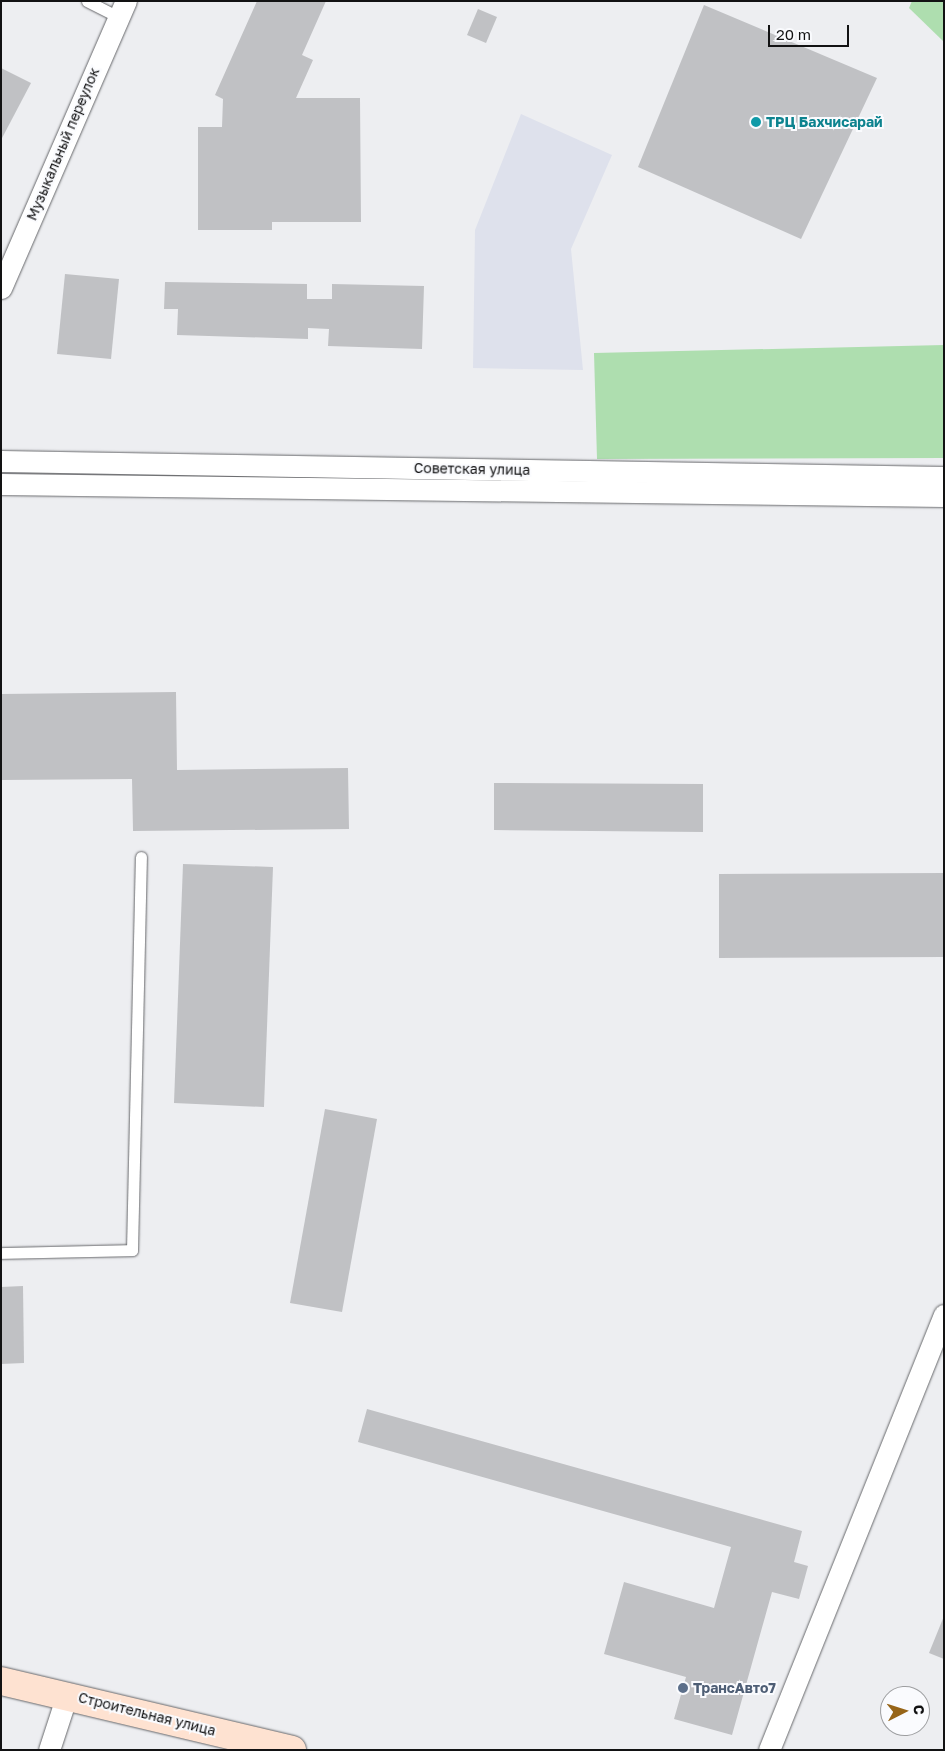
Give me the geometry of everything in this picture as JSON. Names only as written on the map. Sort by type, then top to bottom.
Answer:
[{"type":"main road","name":"Строительная улица","points":[[1,1680],[292,1750]]},
{"type":"street","name":"Музыкальный переулок","points":[[1,288],[122,9]]},
{"type":"street","name":"Советская улица","points":[[1,461],[888,486],[944,477]]},
{"type":"street","points":[[1,484],[888,486],[944,496]]},
{"type":"street","points":[[769,1750],[944,1315]]},
{"type":"street","points":[[49,1750],[67,1695]]},
{"type":"lane","points":[[87,1],[122,9]]},
{"type":"lane","points":[[1,1253],[132,1250],[141,857]]},
{"type":"shaded area","points":[[521,114],[612,155],[571,249],[583,370],[473,368],[475,230]]},
{"type":"green space","points":[[912,1],[944,1],[944,42],[909,8]]},
{"type":"green space","points":[[944,345],[944,458],[597,459],[594,353]]},
{"type":"building","points":[[257,1],[326,1],[302,55],[313,60],[296,98],[360,98],[361,222],[272,222],[272,230],[198,230],[198,127],[222,127],[223,99],[215,95]]},
{"type":"building","name":"ТРЦ Бахчисарай","points":[[704,5],[877,78],[801,239],[638,167]]},
{"type":"building","points":[[478,9],[497,17],[486,43],[467,35]]},
{"type":"building","points":[[1,68],[31,83],[1,140]]},
{"type":"building","points":[[65,274],[119,279],[111,359],[57,354]]},
{"type":"building","points":[[165,282],[307,284],[307,299],[332,299],[332,284],[424,286],[422,349],[328,346],[329,329],[308,328],[308,339],[177,335],[178,309],[164,309]]},
{"type":"building","points":[[176,692],[177,770],[348,768],[349,829],[133,831],[132,779],[1,780],[1,694]]},
{"type":"building","points":[[494,783],[703,784],[703,832],[494,830]]},
{"type":"building","points":[[183,864],[273,867],[264,1107],[174,1103]]},
{"type":"building","points":[[944,873],[944,957],[719,958],[719,874]]},
{"type":"building","points":[[325,1109],[377,1119],[342,1312],[290,1303]]},
{"type":"building","points":[[23,1286],[24,1363],[1,1364],[1,1287]]},
{"type":"building","points":[[367,1409],[802,1531],[794,1562],[808,1566],[799,1599],[772,1592],[732,1735],[674,1719],[686,1677],[604,1654],[624,1582],[714,1608],[731,1547],[358,1442]]},
{"type":"building","points":[[944,1616],[944,1659],[929,1653]]},
{"type":"place","name":"ТРЦ Бахчисарай","points":[[756,122]]},
{"type":"place","name":"ТрансАвто7","points":[[683,1688]]}]
